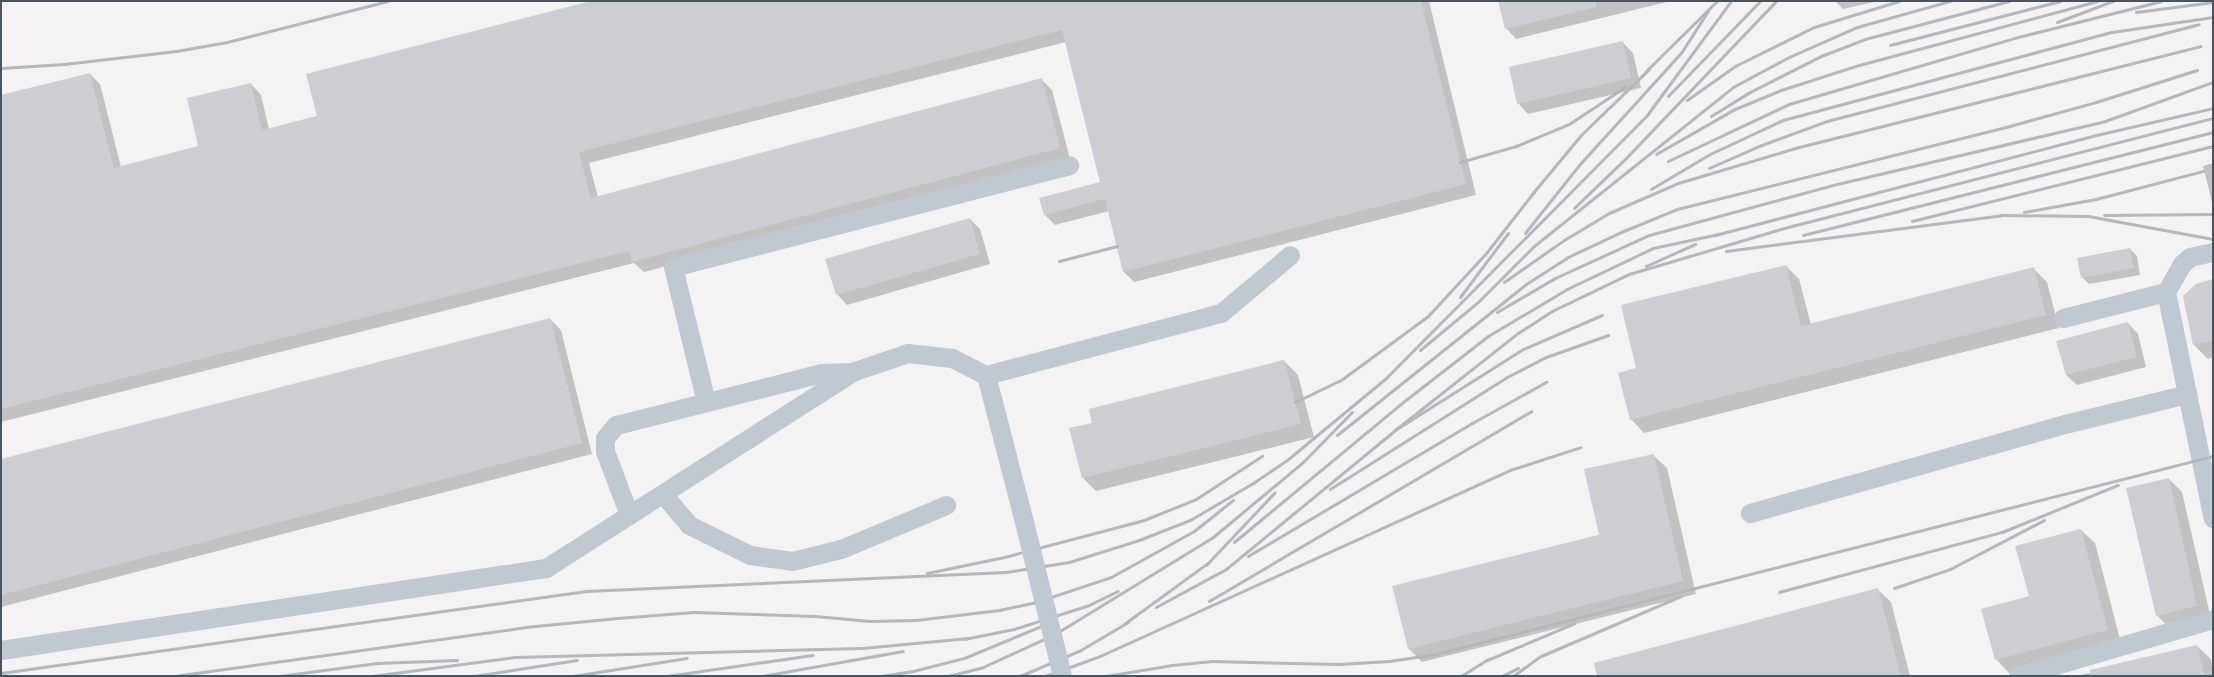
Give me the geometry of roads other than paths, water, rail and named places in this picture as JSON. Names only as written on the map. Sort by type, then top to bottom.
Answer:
[{"type":"lane","points":[[706,402],[672,266],[950,194],[1070,165]]},
{"type":"lane","points":[[2213,252],[2190,257],[2182,264],[2166,292],[2213,518]]},
{"type":"lane","points":[[1,650],[546,568],[852,372],[908,353],[952,358],[986,375],[1221,313],[1290,255]]},
{"type":"lane","points":[[2063,318],[2166,292]]},
{"type":"lane","points":[[629,515],[605,451],[605,438],[616,425],[822,373],[852,372]]},
{"type":"lane","points":[[986,375],[1062,676]]},
{"type":"lane","points":[[1750,514],[2069,423],[2187,394]]},
{"type":"lane","points":[[663,494],[689,525],[750,555],[792,561],[842,549],[946,505]]},
{"type":"lane","points":[[2018,676],[2213,619]]},
{"type":"railway","points":[[1,68],[64,64],[176,51],[227,42],[388,1]]},
{"type":"railway","points":[[1646,71],[1717,1]]},
{"type":"railway","points":[[1,673],[586,591],[1006,572],[1069,562],[1139,540],[1190,520],[1253,483],[1287,460],[1386,378],[1647,115],[1731,1]]},
{"type":"railway","points":[[1668,96],[1760,1]]},
{"type":"railway","points":[[1574,208],[1626,158],[1776,1]]},
{"type":"railway","points":[[1687,100],[1735,66],[1814,27],[1899,1]]},
{"type":"railway","points":[[1420,350],[1479,301],[1534,246],[1733,87],[1789,57],[1857,27],[1950,1]]},
{"type":"railway","points":[[1711,116],[1750,92],[1821,56],[1865,39],[2009,1]]},
{"type":"railway","points":[[1890,45],[2060,1]]},
{"type":"railway","points":[[1656,154],[1735,109],[1781,90],[1859,65],[2098,1]]},
{"type":"railway","points":[[2057,22],[2113,1]]},
{"type":"railway","points":[[1668,161],[1789,104],[2018,37],[2161,1]]},
{"type":"railway","points":[[2136,12],[2213,2]]},
{"type":"railway","points":[[1525,233],[1579,165],[1681,53],[1708,11]]},
{"type":"railway","points":[[1651,189],[1710,154],[1783,120],[2112,32],[2213,17]]},
{"type":"railway","points":[[1709,168],[1759,146],[1827,121],[2199,24]]},
{"type":"railway","points":[[1504,282],[1564,240],[1609,213],[1678,183],[1799,147],[2200,46]]},
{"type":"railway","points":[[1532,194],[1581,135],[1649,69]]},
{"type":"railway","points":[[1337,435],[1526,284],[1568,257],[1621,232],[1677,209],[2006,127],[2096,102],[2197,70]]},
{"type":"railway","points":[[1497,312],[1555,278],[1649,235],[1837,184],[2105,121],[2213,82]]},
{"type":"railway","points":[[1460,162],[1516,146],[1569,124],[1625,87]]},
{"type":"railway","points":[[1715,235],[2092,136],[2213,108]]},
{"type":"railway","points":[[1602,315],[1523,349],[1395,430],[1518,333],[1552,311],[1629,274],[1784,228],[2213,118]]},
{"type":"railway","points":[[1803,235],[2213,132]]},
{"type":"railway","points":[[1912,221],[2213,146]]},
{"type":"railway","points":[[2024,212],[2096,199],[2203,171]]},
{"type":"railway","points":[[1295,402],[1341,380],[1428,316],[1487,252],[1536,189]]},
{"type":"railway","points":[[2104,215],[2213,214]]},
{"type":"railway","points":[[1726,251],[2002,215],[2088,216],[2213,239]]},
{"type":"railway","points":[[1460,297],[1508,233]]},
{"type":"railway","points":[[1234,542],[1407,399],[1488,336],[1567,289],[1653,248],[1719,234]]},
{"type":"railway","points":[[1646,266],[1695,244]]},
{"type":"railway","points":[[1059,261],[1117,246]]},
{"type":"railway","points":[[1330,489],[1507,377],[1546,357],[1608,335]]},
{"type":"railway","points":[[1248,556],[1472,423],[1546,382]]},
{"type":"railway","points":[[1209,601],[1531,411]]},
{"type":"railway","points":[[948,676],[983,667],[1055,634],[1213,537],[1303,462],[1352,412]]},
{"type":"railway","points":[[1156,607],[1226,569],[1395,430]]},
{"type":"railway","points":[[1045,676],[1100,656],[1513,469],[1581,447]]},
{"type":"railway","points":[[927,573],[1004,557],[1144,520],[1196,499],[1262,456]]},
{"type":"railway","points":[[1106,676],[1172,665],[1212,661],[1339,664],[1389,661],[1436,654],[2213,456]]},
{"type":"railway","points":[[1779,592],[2002,532],[2118,485]]},
{"type":"railway","points":[[1206,565],[1275,492]]},
{"type":"railway","points":[[174,676],[525,627],[618,618],[694,612],[815,616],[870,621],[916,620],[999,610],[1033,603],[1111,577],[1194,531],[1233,500]]},
{"type":"railway","points":[[1894,588],[1950,569],[2044,520]]},
{"type":"railway","points":[[1124,624],[1209,562]]},
{"type":"railway","points":[[964,639],[1014,629],[1089,605],[1118,591]]},
{"type":"railway","points":[[1513,676],[1541,656],[1681,596]]},
{"type":"railway","points":[[1020,676],[1079,651],[1128,622]]},
{"type":"railway","points":[[1461,676],[1487,660],[1575,623]]},
{"type":"railway","points":[[881,676],[913,671],[964,658],[1046,624]]},
{"type":"railway","points":[[372,676],[515,657],[862,648],[969,638]]},
{"type":"railway","points":[[762,676],[903,651]]},
{"type":"railway","points":[[667,676],[812,655]]},
{"type":"railway","points":[[573,676],[687,658]]},
{"type":"railway","points":[[279,676],[377,663],[457,660]]},
{"type":"railway","points":[[474,676],[577,660]]},
{"type":"railway","points":[[1502,676],[1518,668]]}]
